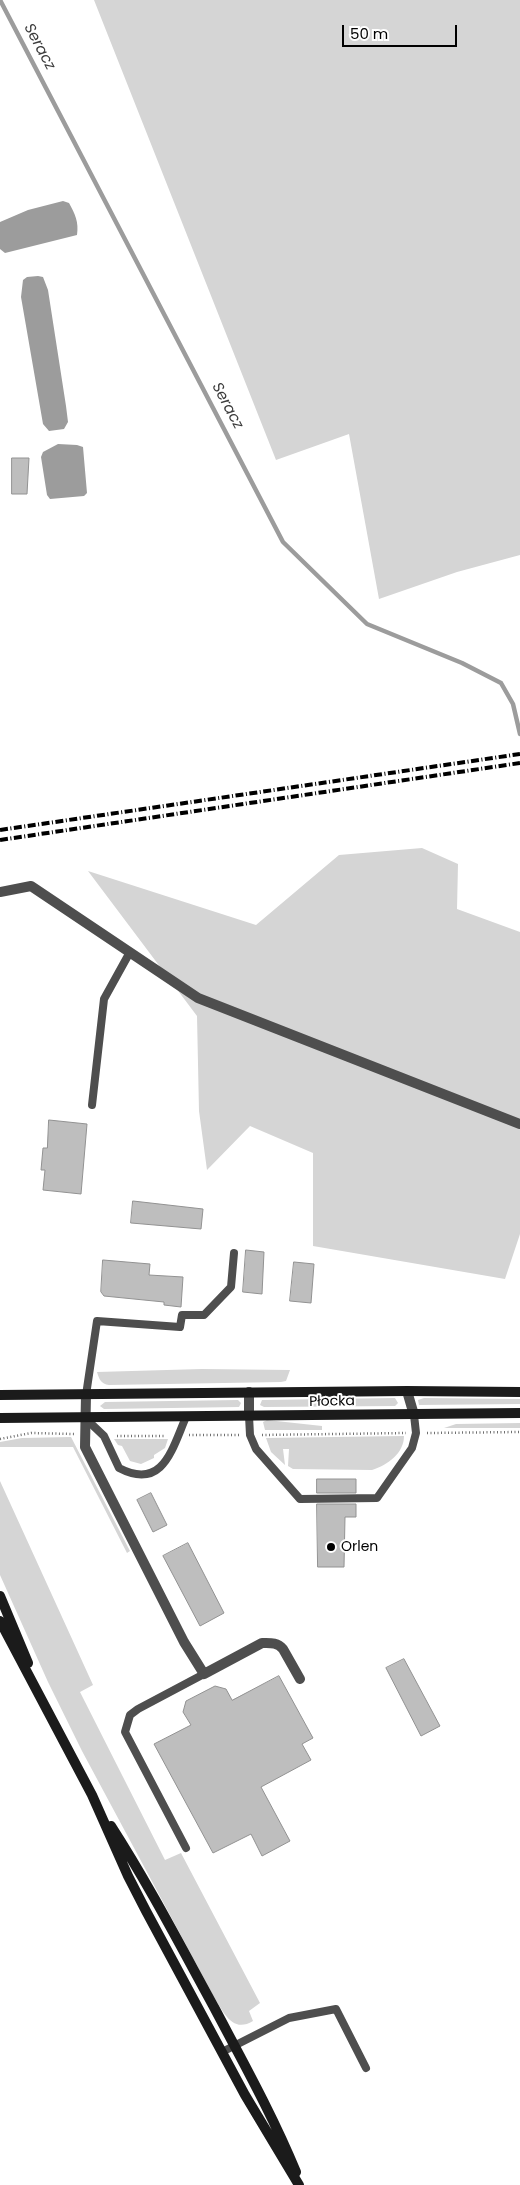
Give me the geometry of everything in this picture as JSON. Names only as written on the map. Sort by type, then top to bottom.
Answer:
[{"type":"main road","name":"Płocka","points":[[0,1395],[407,1391],[520,1392]]},
{"type":"main road","name":"Płocka","points":[[0,1418],[520,1413]]},
{"type":"main road","points":[[0,1596],[41,1696]]},
{"type":"main road","points":[[0,1622],[92,1795],[128,1876],[273,2145],[300,2185]]},
{"type":"main road","points":[[92,1795],[139,1870],[234,2046],[286,2149],[300,2185]]},
{"type":"street","points":[[0,892],[31,886],[198,998],[520,1124]]},
{"type":"street","points":[[407,1391],[414,1415]]},
{"type":"street","points":[[249,1392],[249,1416]]},
{"type":"street","points":[[86,1395],[85,1446],[184,1642],[204,1674],[262,1643],[272,1643],[280,1645],[300,1679]]},
{"type":"lane","points":[[92,1105],[104,999],[130,952]]},
{"type":"lane","points":[[86,1395],[97,1321],[180,1327],[182,1315],[204,1315],[231,1287],[234,1253]]},
{"type":"lane","points":[[249,1416],[250,1435],[256,1450],[300,1499],[377,1498],[412,1448],[416,1433],[414,1415]]},
{"type":"lane","points":[[85,1418],[104,1436],[119,1468],[137,1476],[148,1475],[160,1468],[170,1452],[186,1417]]},
{"type":"lane","points":[[186,1848],[125,1732],[130,1715],[138,1709],[204,1674]]},
{"type":"lane","points":[[222,2052],[289,2018],[336,2009],[366,2068]]},
{"type":"path","points":[[104,1436],[520,1432]]},
{"type":"path","points":[[0,1438],[31,1433],[85,1434]]},
{"type":"shaded area","points":[[94,0],[520,0],[520,555],[457,572],[379,599],[349,434],[276,460]]},
{"type":"shaded area","points":[[63,201],[69,203],[75,215],[77,235],[5,253],[0,249],[0,222],[28,210]]},
{"type":"shaded area","points":[[27,277],[43,277],[48,290],[68,422],[64,429],[49,431],[43,424],[21,297],[23,280]]},
{"type":"shaded area","points":[[58,444],[83,447],[87,493],[84,496],[50,499],[47,495],[41,457],[43,452]]},
{"type":"shaded area","points":[[422,848],[458,864],[457,909],[520,932],[520,1234],[505,1279],[313,1246],[313,1153],[250,1126],[207,1170],[199,1111],[197,1016],[88,871],[256,925],[339,855]]},
{"type":"shaded area","points":[[202,1369],[290,1370],[286,1381],[281,1382],[109,1385],[101,1381],[97,1372]]},
{"type":"shaded area","points":[[395,1398],[398,1403],[395,1406],[264,1407],[260,1405],[262,1400]]},
{"type":"shaded area","points":[[424,1398],[520,1399],[520,1404],[419,1405],[418,1400]]},
{"type":"shaded area","points":[[238,1400],[241,1403],[239,1407],[104,1409],[100,1406],[105,1402]]},
{"type":"shaded area","points":[[267,1420],[322,1426],[322,1430],[265,1430],[263,1422]]},
{"type":"shaded area","points":[[520,1423],[520,1428],[444,1428],[456,1424]]},
{"type":"shaded area","points":[[404,1436],[401,1448],[394,1458],[372,1470],[293,1469],[288,1466],[289,1449],[283,1449],[285,1465],[271,1452],[266,1438]]},
{"type":"shaded area","points":[[71,1437],[130,1551],[127,1553],[73,1447],[0,1447],[0,1442],[22,1438]]},
{"type":"shaded area","points":[[114,1439],[168,1439],[165,1448],[154,1455],[154,1458],[141,1464],[130,1461],[122,1446],[118,1445]]},
{"type":"shaded area","points":[[0,1481],[93,1685],[80,1692],[165,1860],[181,1853],[260,2003],[249,2011],[253,2021],[239,2025],[234,2023],[225,2014],[214,1997],[82,1751],[48,1682],[0,1575]]},
{"type":"building","points":[[12,458],[29,458],[27,494],[12,494]]},
{"type":"building","points":[[49,1120],[87,1124],[81,1194],[43,1190],[45,1170],[41,1170],[43,1148],[47,1148]]},
{"type":"building","points":[[133,1201],[203,1209],[201,1229],[131,1223]]},
{"type":"building","points":[[246,1250],[264,1252],[262,1294],[243,1292]]},
{"type":"building","points":[[103,1260],[150,1264],[149,1275],[183,1277],[181,1307],[164,1305],[164,1302],[104,1296],[101,1292]]},
{"type":"building","points":[[294,1262],[314,1264],[311,1303],[290,1301]]},
{"type":"building","points":[[317,1479],[356,1479],[356,1493],[317,1493]]},
{"type":"building","points":[[151,1493],[167,1525],[153,1532],[137,1500]]},
{"type":"building","points":[[317,1504],[356,1504],[356,1517],[345,1517],[344,1567],[318,1567]]},
{"type":"building","points":[[188,1543],[224,1613],[200,1626],[163,1556]]},
{"type":"building","points":[[404,1659],[440,1726],[421,1736],[386,1668]]},
{"type":"building","points":[[279,1676],[313,1738],[302,1744],[311,1760],[261,1787],[290,1841],[262,1856],[251,1834],[213,1853],[154,1744],[191,1725],[183,1712],[186,1701],[215,1686],[226,1689],[232,1700]]},
{"type":"waterway","name":"Seracz","points":[[0,0],[283,542],[367,624],[462,663],[501,683],[513,704],[520,734]]},
{"type":"railway","points":[[0,830],[520,754]]},
{"type":"railway","points":[[0,840],[520,763]]},
{"type":"place","name":"Orlen","points":[[331,1547]]}]
